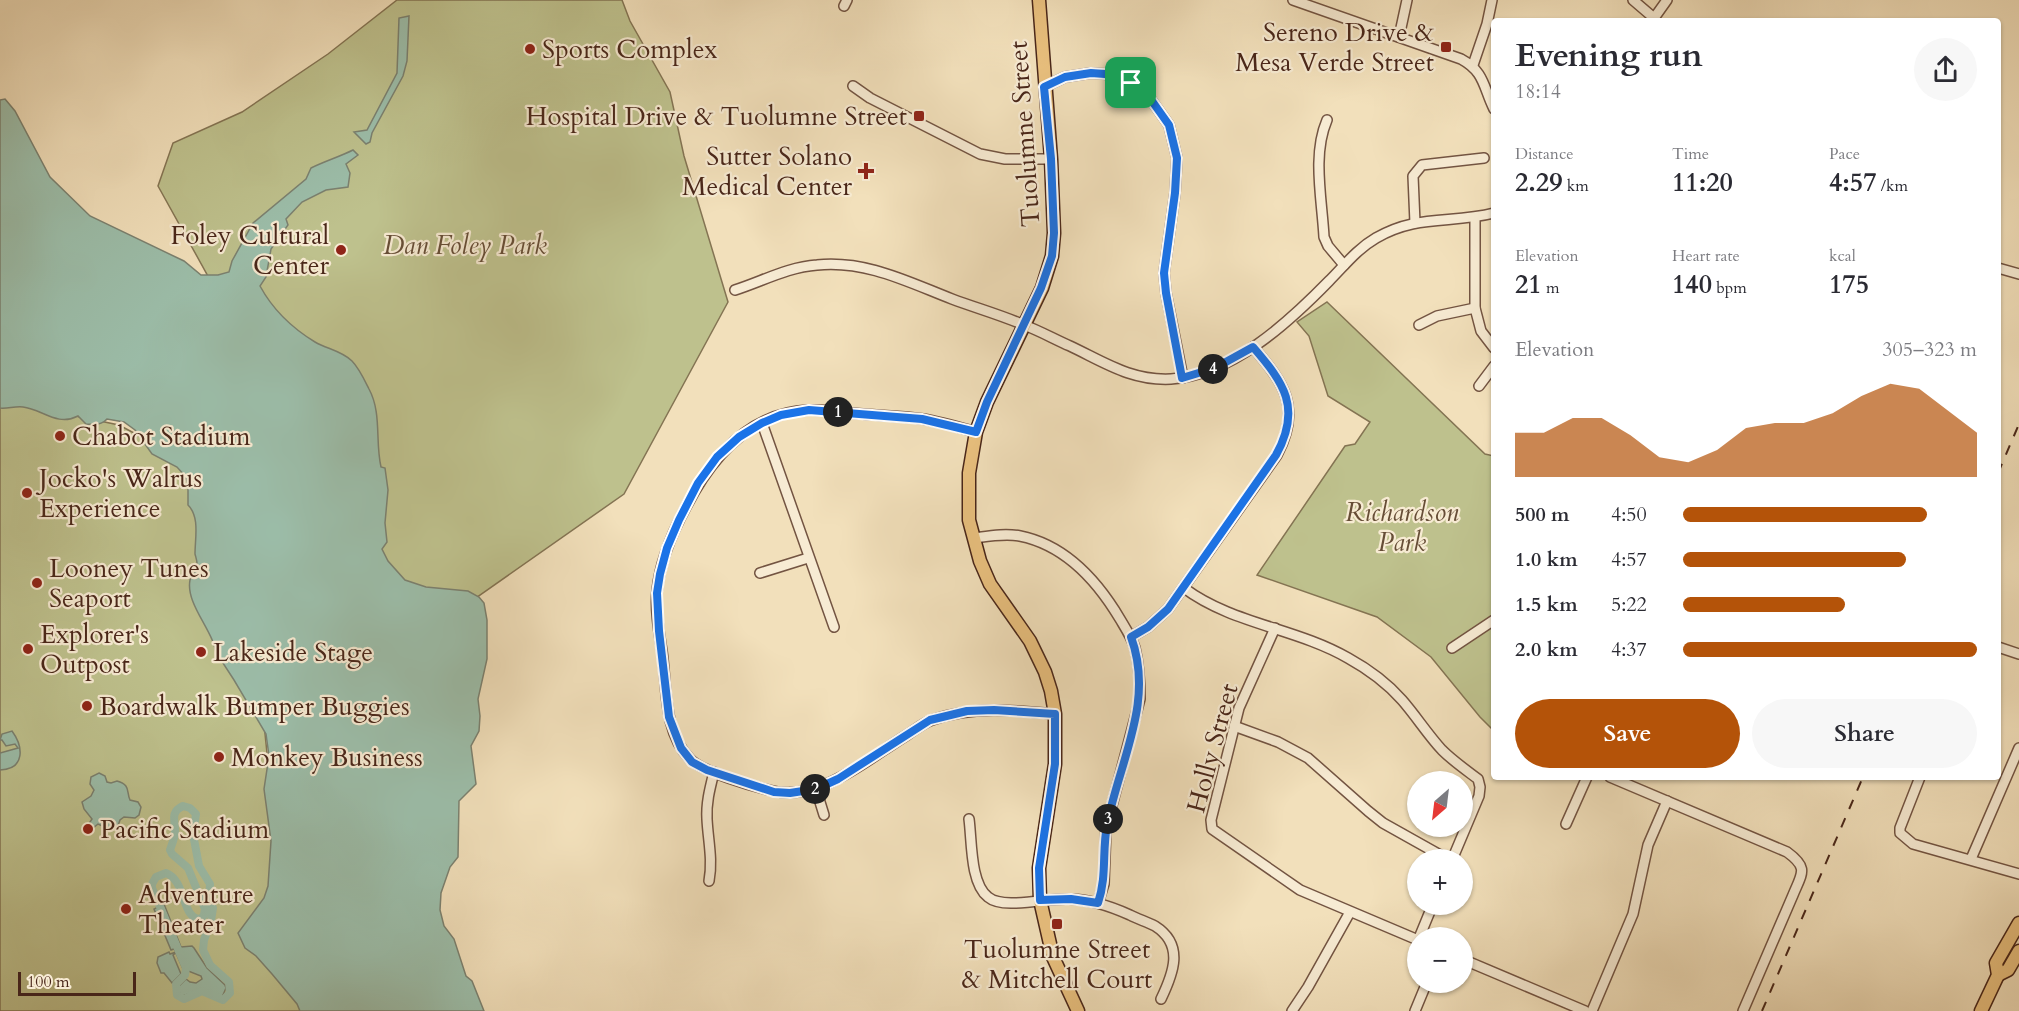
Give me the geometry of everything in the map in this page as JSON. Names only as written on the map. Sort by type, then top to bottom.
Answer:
[{"type":"main road","name":"Tuolumne Street","points":[[1039,0],[1051,159],[1054,233],[1052,256],[1041,288],[987,402],[976,432],[969,473],[969,520],[980,561],[990,584],[1030,641],[1045,672],[1055,714],[1055,764],[1039,868],[1040,900],[1053,957],[1076,1010]]},
{"type":"main road","points":[[1981,1011],[1998,975],[1996,963],[2019,923]]},
{"type":"main road","points":[[1998,975],[2008,970],[2019,951]]},
{"type":"street","points":[[1293,0],[1312,3],[1473,65],[1481,76],[1491,101]]},
{"type":"street","points":[[1399,37],[1407,0]]},
{"type":"street","points":[[1473,65],[1487,24],[1492,0]]},
{"type":"street","points":[[1632,0],[1652,18]]},
{"type":"street","points":[[1654,18],[1667,0]]},
{"type":"street","points":[[1044,87],[1065,77],[1091,73],[1105,74],[1131,83],[1147,94],[1169,125],[1177,158],[1175,193],[1164,273],[1182,378]]},
{"type":"street","points":[[853,86],[870,98],[980,154],[1005,159],[1051,159]]},
{"type":"street","points":[[1327,120],[1322,131],[1319,160],[1324,237],[1328,246],[1344,265]]},
{"type":"street","points":[[1415,223],[1413,176],[1422,165],[1485,158]]},
{"type":"street","points":[[735,290],[796,268],[816,265],[858,266],[888,274],[1025,325],[1120,371],[1149,379],[1182,378],[1215,368],[1267,338],[1296,314],[1344,265],[1374,239],[1398,227],[1426,220],[1475,218],[1491,214]]},
{"type":"street","points":[[1475,218],[1475,308],[1481,331],[1491,344]]},
{"type":"street","points":[[2001,269],[2019,274]]},
{"type":"street","points":[[1419,325],[1437,316],[1475,308]]},
{"type":"street","points":[[1131,637],[1160,617],[1184,588],[1284,441],[1290,417],[1287,397],[1283,386],[1271,368],[1253,347]]},
{"type":"street","points":[[1479,386],[1491,370]]},
{"type":"street","points":[[976,432],[922,419],[809,410],[781,415],[762,423],[739,437],[717,457],[698,483],[667,548],[657,593],[669,717],[681,748],[692,762],[714,772],[774,792],[790,793],[816,789],[838,779],[930,720],[967,711],[994,710],[1055,714]]},
{"type":"street","points":[[762,423],[834,627]]},
{"type":"street","points":[[974,538],[1020,536],[1037,541],[1065,556],[1095,583],[1131,637],[1137,662],[1140,699],[1106,828],[1104,884],[1098,903]]},
{"type":"street","points":[[760,573],[808,558]]},
{"type":"street","points":[[1184,588],[1200,600],[1215,607],[1345,656],[1363,666],[1397,696],[1442,750],[1478,779],[1479,796],[1456,849]]},
{"type":"street","points":[[1452,648],[1491,622]]},
{"type":"street","name":"Holly Street","points":[[1275,628],[1244,694],[1211,820],[1212,829],[1286,881],[1350,912],[1407,935]]},
{"type":"street","points":[[2001,648],[2019,654]]},
{"type":"street","points":[[1234,726],[1278,742],[1308,758],[1375,817],[1429,849]]},
{"type":"street","points":[[1971,859],[2019,748]]},
{"type":"street","points":[[709,881],[712,866],[707,818],[708,799],[714,772]]},
{"type":"street","points":[[1566,824],[1586,780]]},
{"type":"street","points":[[1617,780],[1787,852],[1802,866],[1801,876],[1743,1011]]},
{"type":"street","points":[[1919,780],[1900,833],[1913,844],[2019,874]]},
{"type":"street","points":[[816,789],[824,815]]},
{"type":"street","points":[[1592,1011],[1634,914],[1642,866],[1667,801]]},
{"type":"street","points":[[969,819],[979,887],[989,898],[1012,904],[1071,899],[1098,903],[1155,926],[1163,933],[1174,954],[1174,964],[1172,976],[1161,999]]},
{"type":"street","points":[[1292,1011],[1350,912]]},
{"type":"street","points":[[1473,964],[1585,1011]]},
{"type":"street","points":[[1415,1011],[1422,993]]},
{"type":"green space","name":"Dan Foley Park","points":[[397,0],[622,0],[630,21],[670,92],[684,156],[728,302],[624,494],[426,633],[214,287],[158,186],[173,143],[242,112],[328,54]]},
{"type":"green space","name":"Richardson Park","points":[[1327,302],[1485,454],[1491,455],[1491,728],[1431,657],[1377,617],[1257,575],[1345,446],[1355,444],[1370,422],[1328,396],[1309,336],[1297,322]]},
{"type":"green space","points":[[0,390],[71,415],[119,425],[160,447],[188,469],[264,724],[280,880],[319,1011],[0,1011]]},
{"type":"shaded area","points":[[409,16],[407,61],[403,76],[372,133],[370,142],[366,144],[354,132],[367,130],[397,73],[399,18]]},
{"type":"shaded area","points":[[5,99],[15,111],[50,177],[90,216],[184,261],[201,275],[218,275],[229,272],[232,261],[253,223],[306,179],[311,168],[353,150],[358,155],[346,164],[350,173],[348,187],[326,190],[302,202],[286,219],[288,225],[271,249],[266,277],[260,286],[277,311],[299,331],[352,361],[369,389],[376,408],[379,457],[381,467],[385,468],[388,490],[385,523],[387,542],[382,549],[388,561],[405,580],[426,587],[468,591],[484,603],[487,620],[487,659],[478,699],[479,731],[471,746],[476,784],[459,801],[458,857],[450,867],[441,893],[440,910],[444,926],[454,939],[466,976],[472,981],[484,1011],[300,1011],[297,1004],[272,974],[256,956],[245,948],[238,933],[264,898],[268,886],[271,841],[264,789],[269,756],[266,734],[223,663],[216,657],[212,639],[192,599],[190,580],[197,566],[196,528],[194,515],[188,505],[188,484],[185,476],[177,467],[152,454],[135,430],[124,422],[107,419],[100,423],[86,424],[78,416],[63,420],[30,408],[0,408],[0,100]]},
{"type":"shaded area","points":[[12,731],[18,743],[20,756],[14,766],[0,770],[0,753],[18,748],[15,744],[6,746],[0,740],[2,734]]},
{"type":"shaded area","points":[[99,773],[105,776],[107,782],[117,781],[124,784],[130,800],[138,802],[141,807],[139,815],[135,818],[124,817],[120,820],[117,829],[109,829],[98,824],[93,828],[88,825],[92,819],[84,809],[82,802],[91,796],[94,790],[90,784],[91,777]]},
{"type":"shaded area","points":[[164,904],[181,947],[192,946],[207,968],[225,985],[226,988],[220,997],[206,990],[181,995],[178,987],[186,979],[196,983],[202,979],[201,976],[183,969],[176,953],[173,955],[181,974],[172,983],[164,973],[161,973],[157,963],[158,957],[169,952],[170,954],[176,952],[174,949],[171,950],[154,909]]},
{"type":"waterway","points":[[183,806],[190,808],[196,814],[193,834],[199,866],[210,884],[209,899],[213,908],[203,950],[210,965],[229,982],[230,993],[223,1000],[202,991],[184,999],[177,995],[176,984],[185,975],[186,968],[152,888],[156,877],[166,873],[178,884],[190,913],[195,918],[201,919],[204,915],[205,909],[188,868],[170,850],[175,834],[175,814],[183,806]]},
{"type":"railway","points":[[2001,466],[2019,424]]},
{"type":"railway","points":[[1762,1011],[1862,780]]},
{"type":"place","name":"Sereno Drive & Mesa Verde Street","points":[[1446,47]]},
{"type":"place","name":"Sports Complex","points":[[530,49]]},
{"type":"place","name":"Hospital Drive & Tuolumne Street","points":[[919,116]]},
{"type":"place","name":"Sutter Solano Medical Center","points":[[866,171]]},
{"type":"place","name":"Foley Cultural Center","points":[[341,250]]},
{"type":"place","name":"Chabot Stadium","points":[[60,436]]},
{"type":"place","name":"Jocko's Walrus Experience","points":[[27,493]]},
{"type":"place","name":"Looney Tunes Seaport","points":[[37,583]]},
{"type":"place","name":"Explorer's Outpost","points":[[28,649]]},
{"type":"place","name":"Lakeside Stage","points":[[201,652]]},
{"type":"place","name":"Boardwalk Bumper Buggies","points":[[87,706]]},
{"type":"place","name":"Monkey Business","points":[[219,757]]},
{"type":"place","name":"Pacific Stadium","points":[[88,829]]},
{"type":"place","name":"Adventure Theater","points":[[126,909]]},
{"type":"place","name":"Tuolumne Street & Mitchell Court","points":[[1057,924]]},
{"type":"route","points":[[1091,73],[1105,74],[1131,83],[1147,94],[1169,125],[1177,158],[1175,193],[1164,273],[1182,378],[1189,378],[1215,368],[1253,347],[1283,386],[1290,417],[1284,441],[1276,455],[1184,588],[1160,617],[1131,637],[1140,681],[1140,699],[1106,828],[1104,884],[1098,903],[1055,898],[1040,900],[1039,868],[1055,764],[1057,736],[1055,714],[994,710],[967,711],[930,720],[838,779],[816,789],[790,793],[774,792],[707,770],[692,762],[681,748],[669,717],[657,593],[667,548],[698,483],[717,457],[750,429],[781,415],[809,410],[922,419],[976,432],[987,402],[1046,277],[1052,256],[1054,233],[1051,159],[1044,87],[1065,77],[1091,73]]}]
